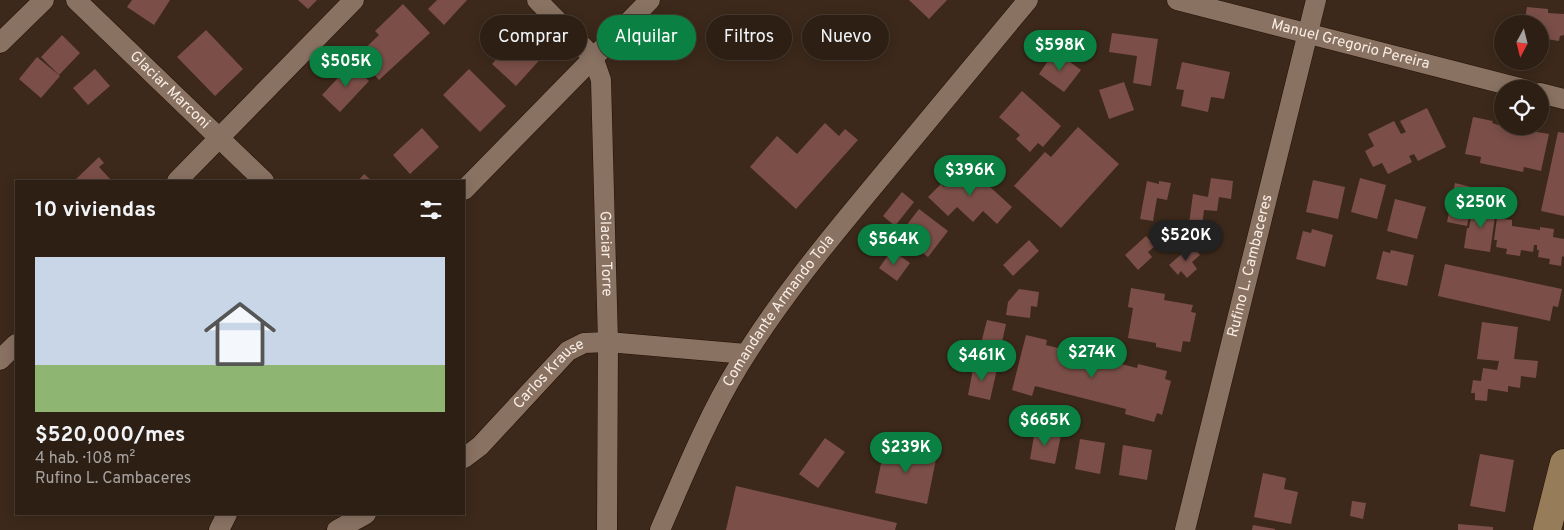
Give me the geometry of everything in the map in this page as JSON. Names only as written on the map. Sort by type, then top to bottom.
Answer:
[{"type":"street","points":[[0,43],[44,0]]},
{"type":"street","name":"Glaciar Marconi","points":[[76,0],[263,180]]},
{"type":"street","points":[[178,180],[354,0]]},
{"type":"street","name":"Glaciar Torre","points":[[537,0],[593,57],[601,80],[608,342],[607,530]]},
{"type":"street","points":[[465,189],[650,0]]},
{"type":"street","name":"Comandante Armando Tola","points":[[660,530],[715,409],[746,354],[778,306],[1028,0]]},
{"type":"street","name":"Manuel Gregorio Pereira","points":[[1177,0],[1494,81]]},
{"type":"street","name":"Rufino L. Cambaceres","points":[[1185,530],[1316,0]]},
{"type":"street","points":[[1549,95],[1564,99]]},
{"type":"street","name":"Carlos Krause","points":[[465,457],[480,446],[568,351],[584,343],[608,342],[746,354]]},
{"type":"street","points":[[0,360],[15,345]]},
{"type":"street","points":[[1547,530],[1564,463]]},
{"type":"street","points":[[219,530],[227,515]]},
{"type":"street","points":[[337,530],[364,515]]},
{"type":"building","points":[[132,0],[170,0],[154,25],[127,7]]},
{"type":"building","points":[[298,0],[317,0],[308,9]]},
{"type":"building","points":[[437,0],[467,0],[444,25],[428,9]]},
{"type":"building","points":[[909,0],[947,0],[929,19]]},
{"type":"building","points":[[403,4],[430,33],[379,80],[357,56],[379,35],[375,31]]},
{"type":"building","points":[[1527,7],[1548,9],[1548,13],[1564,14],[1564,35],[1560,36],[1559,41],[1549,39],[1549,15],[1526,15]]},
{"type":"building","points":[[206,30],[243,69],[215,96],[177,57]]},
{"type":"building","points":[[1112,33],[1158,39],[1151,86],[1133,83],[1137,56],[1109,52]]},
{"type":"building","points":[[62,35],[80,53],[59,75],[41,57]]},
{"type":"building","points":[[1055,51],[1081,70],[1064,92],[1039,74]]},
{"type":"building","points":[[37,57],[60,76],[41,98],[19,79]]},
{"type":"building","points":[[496,60],[540,60],[516,86],[492,64]]},
{"type":"building","points":[[1182,62],[1230,72],[1224,99],[1211,97],[1208,112],[1181,106],[1184,90],[1176,89]]},
{"type":"building","points":[[351,64],[369,81],[340,112],[322,95]]},
{"type":"building","points":[[95,69],[110,86],[88,105],[73,88]]},
{"type":"building","points":[[469,69],[506,106],[480,132],[443,95]]},
{"type":"building","points":[[1124,82],[1134,110],[1109,119],[1099,90]]},
{"type":"building","points":[[1022,91],[1061,126],[1043,147],[1038,143],[1030,152],[1016,139],[1020,135],[999,117]]},
{"type":"building","points":[[1427,108],[1446,147],[1418,161],[1414,154],[1409,156],[1412,162],[1388,174],[1382,163],[1373,167],[1365,151],[1374,146],[1368,134],[1394,121],[1401,134],[1406,132],[1400,121]]},
{"type":"building","points":[[1473,117],[1493,121],[1494,135],[1549,135],[1541,171],[1524,167],[1523,172],[1480,163],[1481,157],[1465,154]]},
{"type":"building","points":[[825,123],[839,136],[845,129],[858,140],[796,209],[750,167],[777,136],[797,154]]},
{"type":"building","points":[[1078,127],[1119,164],[1061,228],[1014,186],[1045,152],[1051,157]]},
{"type":"building","points":[[422,128],[439,147],[410,174],[393,155]]},
{"type":"building","points":[[1558,132],[1564,133],[1564,216],[1541,211]]},
{"type":"building","points":[[99,157],[104,163],[99,167],[111,180],[75,180]]},
{"type":"building","points":[[965,164],[1012,207],[997,224],[983,211],[973,222],[957,207],[948,216],[928,197],[941,184],[944,187]]},
{"type":"building","points":[[364,174],[371,180],[359,180]]},
{"type":"building","points":[[1211,178],[1233,181],[1231,199],[1219,197],[1217,211],[1204,210],[1201,233],[1188,231],[1193,194],[1208,197]]},
{"type":"building","points":[[1360,178],[1386,185],[1377,219],[1351,212]]},
{"type":"building","points":[[1313,180],[1345,187],[1338,219],[1306,212]]},
{"type":"building","points":[[1147,181],[1159,184],[1159,181],[1171,183],[1167,200],[1157,198],[1153,221],[1140,219]]},
{"type":"building","points":[[1455,183],[1475,188],[1467,226],[1447,222]]},
{"type":"building","points":[[902,192],[914,202],[895,226],[883,216]]},
{"type":"building","points":[[1395,199],[1426,207],[1417,239],[1387,231]]},
{"type":"building","points":[[1473,206],[1496,209],[1490,252],[1464,248]]},
{"type":"building","points":[[919,209],[948,231],[928,257],[899,235]]},
{"type":"building","points":[[1497,218],[1512,220],[1512,226],[1540,230],[1540,227],[1554,229],[1553,237],[1564,239],[1564,257],[1562,256],[1561,266],[1549,264],[1550,259],[1538,257],[1539,250],[1537,250],[1537,245],[1534,245],[1533,252],[1521,250],[1520,256],[1506,254],[1507,249],[1496,247],[1497,240],[1494,240]]},
{"type":"building","points":[[1312,229],[1333,235],[1325,267],[1296,259],[1303,231],[1311,233]]},
{"type":"building","points":[[1146,236],[1155,246],[1148,252],[1152,257],[1138,270],[1125,255]]},
{"type":"building","points":[[1029,240],[1039,251],[1013,276],[1003,265]]},
{"type":"building","points":[[1192,245],[1200,255],[1192,262],[1197,269],[1187,278],[1181,271],[1178,275],[1169,265]]},
{"type":"building","points":[[892,250],[910,263],[897,281],[879,268]]},
{"type":"building","points":[[1391,250],[1414,255],[1407,286],[1376,279],[1383,251],[1390,253]]},
{"type":"building","points":[[1445,264],[1562,289],[1558,307],[1553,306],[1550,321],[1438,296]]},
{"type":"building","points":[[1131,288],[1165,294],[1164,300],[1193,305],[1191,312],[1196,313],[1190,342],[1183,341],[1181,352],[1156,347],[1156,343],[1128,338],[1133,308],[1128,307]]},
{"type":"building","points":[[1019,289],[1039,292],[1037,307],[1031,306],[1030,318],[1006,315],[1008,302]]},
{"type":"building","points":[[987,320],[1006,324],[998,360],[978,355]]},
{"type":"building","points":[[1482,322],[1518,327],[1514,359],[1538,361],[1536,378],[1521,376],[1520,388],[1508,386],[1508,392],[1488,389],[1487,401],[1475,400],[1475,393],[1471,393],[1473,380],[1481,381],[1483,368],[1497,370],[1499,361],[1477,359]]},
{"type":"building","points":[[1026,335],[1047,340],[1046,345],[1137,368],[1138,364],[1167,371],[1165,379],[1171,381],[1162,415],[1157,413],[1154,422],[1125,414],[1126,409],[1035,386],[1032,396],[1012,390]]},
{"type":"building","points":[[974,364],[997,369],[990,400],[968,395]]},
{"type":"building","points":[[1035,430],[1061,435],[1055,464],[1030,459]]},
{"type":"building","points":[[825,438],[845,452],[818,488],[799,474]]},
{"type":"building","points":[[1080,439],[1105,443],[1100,474],[1075,469]]},
{"type":"building","points":[[885,444],[937,454],[927,504],[875,493]]},
{"type":"building","points":[[1123,445],[1152,450],[1147,480],[1119,475]]},
{"type":"building","points":[[1480,454],[1514,460],[1505,512],[1470,506]]},
{"type":"building","points":[[1263,473],[1286,478],[1284,489],[1298,492],[1291,524],[1254,517]]},
{"type":"building","points":[[736,486],[897,523],[895,530],[726,530]]},
{"type":"building","points":[[1352,501],[1366,503],[1363,519],[1350,516]]},
{"type":"building","points":[[1458,524],[1493,527],[1493,530],[1458,530]]},
{"type":"building","points":[[1253,525],[1275,529],[1275,530],[1252,530]]}]
